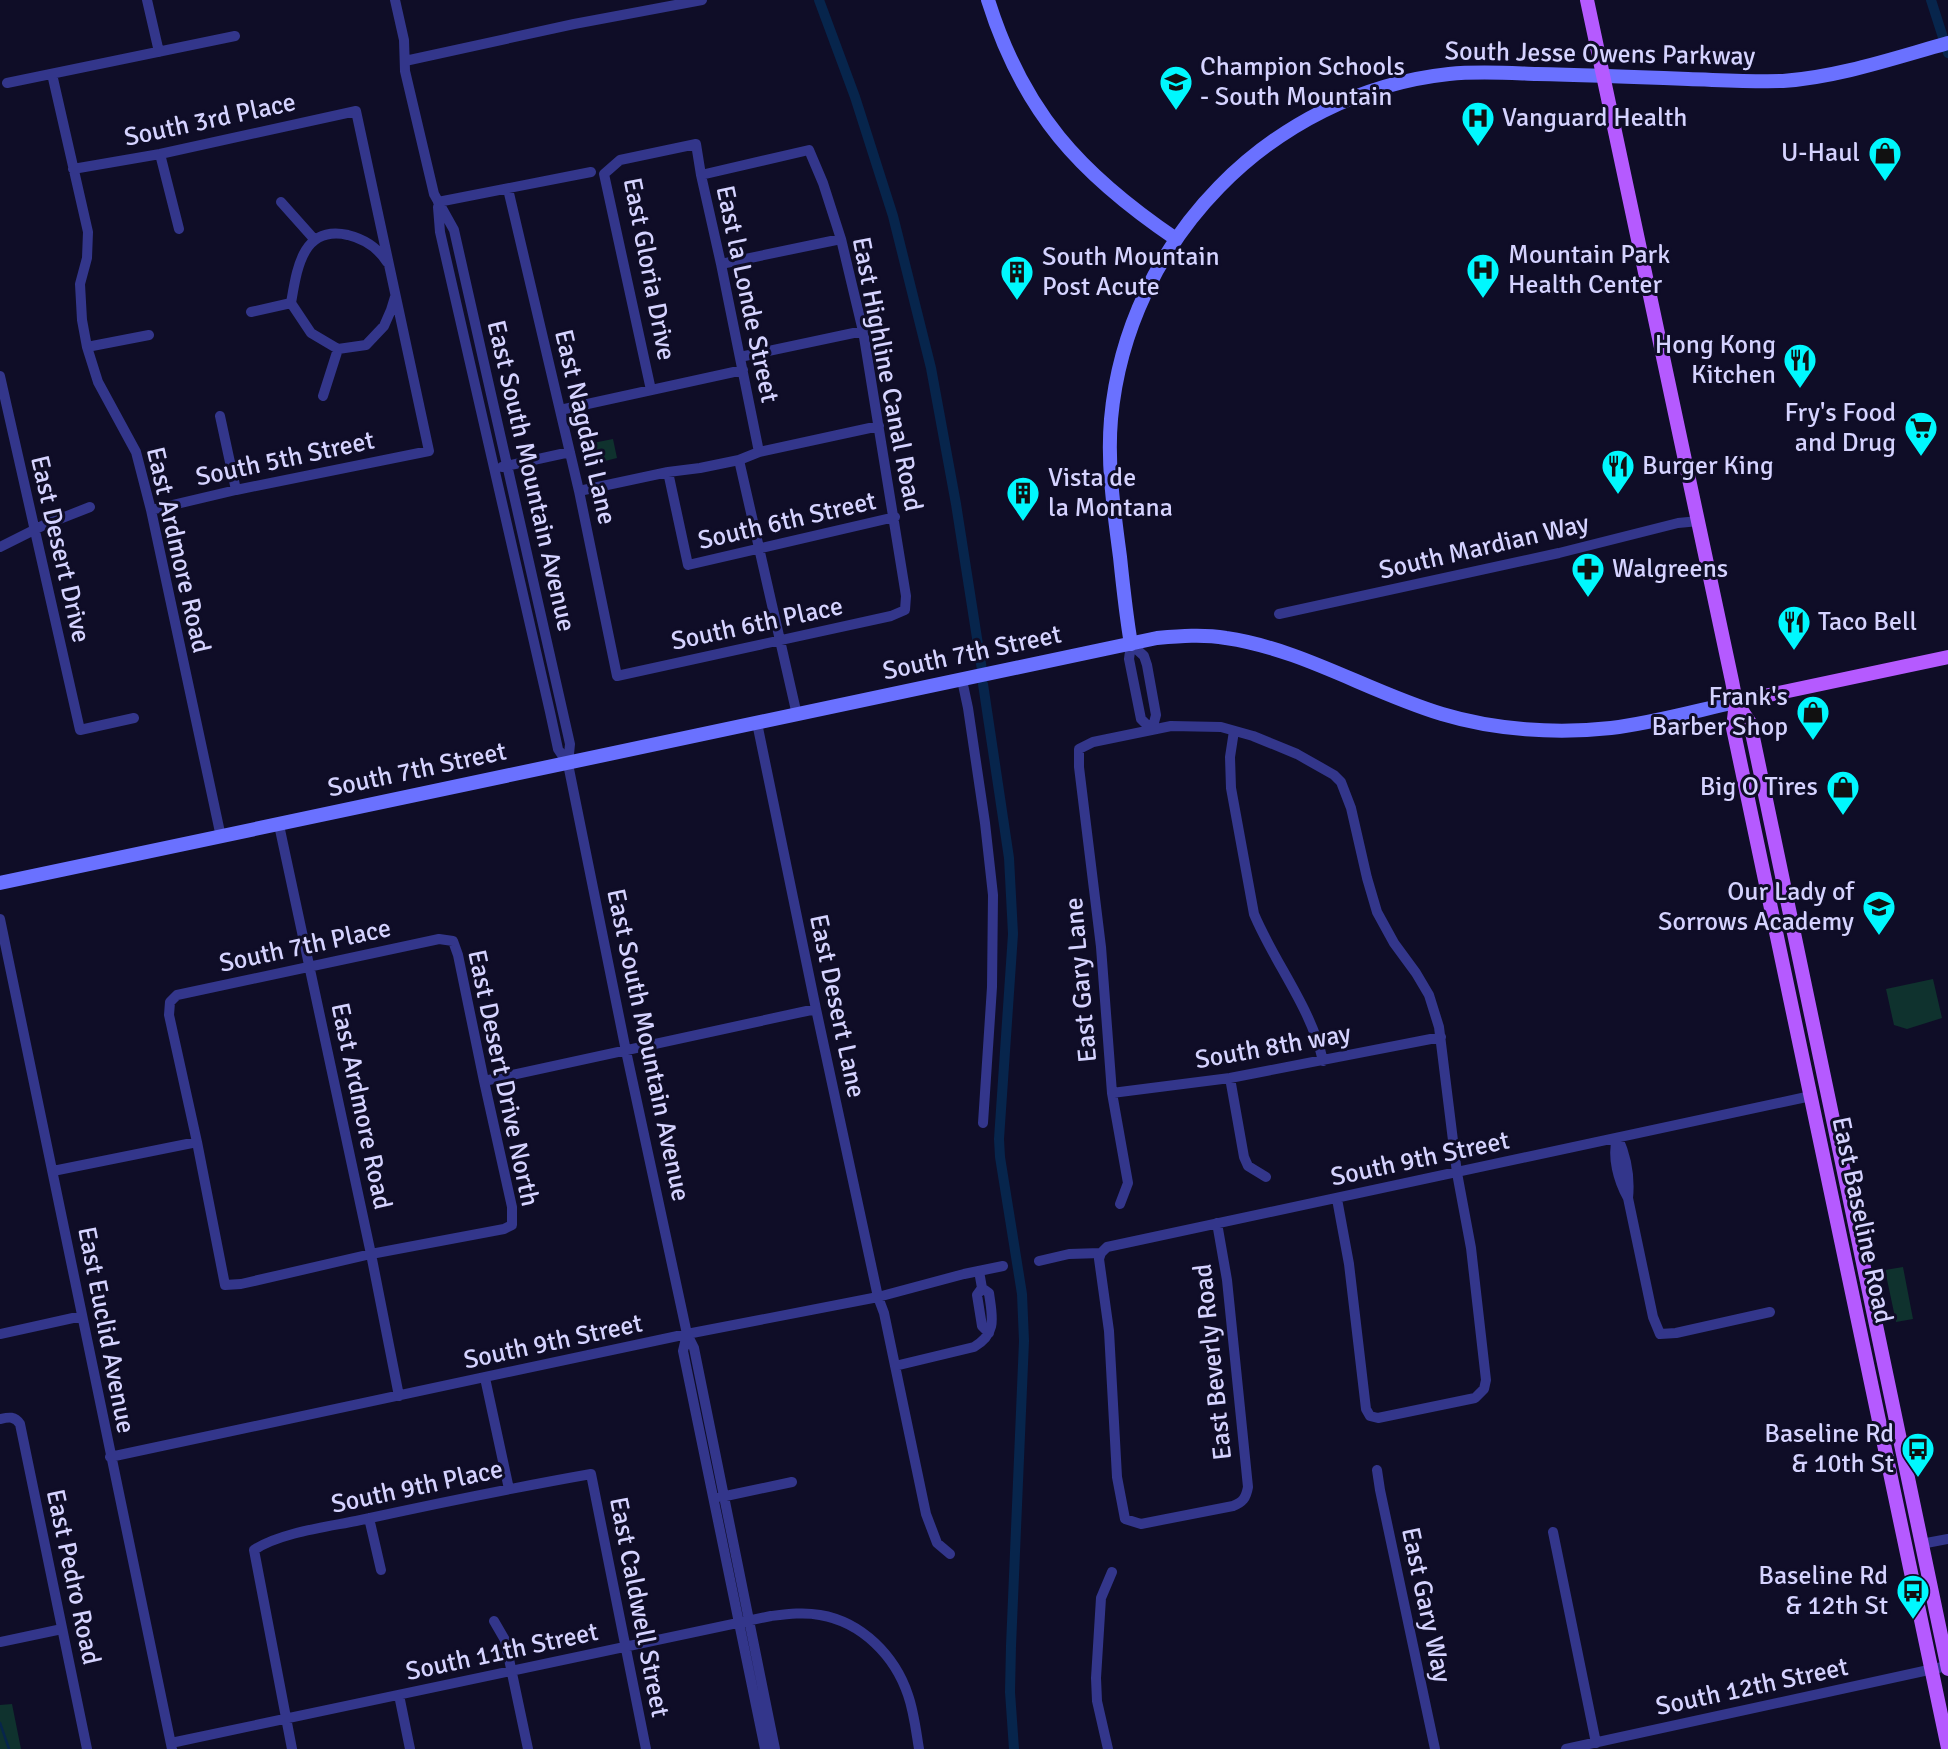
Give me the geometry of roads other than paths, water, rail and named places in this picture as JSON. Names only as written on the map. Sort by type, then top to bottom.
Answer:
[{"type":"main road","points":[[988,0],[1003,44],[1022,85],[1061,140],[1108,188],[1175,239]]},
{"type":"main road","name":"East Baseline Road","points":[[1587,0],[1699,521],[1736,702],[1733,727],[1948,1748]]},
{"type":"main road","name":"South Jesse Owens Parkway","points":[[1131,644],[1110,469],[1111,419],[1121,358],[1133,320],[1151,280],[1175,239],[1209,197],[1261,149],[1305,121],[1363,94],[1403,82],[1452,74],[1485,72],[1784,80],[1845,72],[1948,43]]},
{"type":"main road","name":"South 7th Street","points":[[0,883],[1157,638],[1196,635],[1246,641],[1307,661],[1441,714],[1525,729],[1560,730],[1611,728],[1948,657]]},
{"type":"main road","name":"East Baseline Road","points":[[1736,702],[1750,723],[1948,1667]]},
{"type":"main road","points":[[1772,908],[1788,905]]},
{"type":"main road","points":[[1811,1097],[1828,1093]]},
{"type":"main road","points":[[1862,1339],[1878,1336]]},
{"type":"main road","points":[[1905,1547],[1921,1544]]},
{"type":"street","points":[[147,0],[159,52]]},
{"type":"street","name":"East South Mountain Avenue","points":[[395,0],[404,40],[405,71],[434,194],[454,230],[570,744],[568,764],[626,1051],[725,1496],[765,1749]]},
{"type":"street","points":[[405,61],[574,24],[702,0]]},
{"type":"street","points":[[7,83],[235,36]]},
{"type":"street","name":"East Ardmore Road","points":[[52,74],[88,232],[87,258],[80,284],[87,347],[98,382],[136,452],[151,510],[221,837]]},
{"type":"street","name":"South 3rd Place","points":[[73,169],[160,154],[356,111],[389,266]]},
{"type":"street","name":"East la Londe Street","points":[[620,160],[696,144],[759,452]]},
{"type":"street","name":"East Highline Canal Road","points":[[701,175],[809,150],[841,239],[863,331],[895,517],[906,596],[905,610]]},
{"type":"street","points":[[160,154],[179,229]]},
{"type":"street","name":"East Gloria Drive","points":[[620,160],[604,174],[651,390]]},
{"type":"street","points":[[438,202],[591,172]]},
{"type":"street","name":"East Nagdali Lane","points":[[508,188],[579,492],[617,676]]},
{"type":"street","points":[[281,202],[314,239]]},
{"type":"street","name":"East South Mountain Avenue","points":[[438,202],[440,232],[558,749],[568,764]]},
{"type":"street","points":[[337,233],[357,237],[373,246],[389,266],[396,296],[384,326],[366,345],[338,349],[311,333],[291,303],[297,269],[303,253],[314,239],[337,233]]},
{"type":"street","points":[[721,264],[841,239]]},
{"type":"street","name":"South 5th Street","points":[[151,510],[429,451],[396,296]]},
{"type":"street","points":[[251,312],[291,303]]},
{"type":"street","points":[[740,356],[863,331]]},
{"type":"street","points":[[87,347],[149,335]]},
{"type":"street","points":[[323,396],[338,349]]},
{"type":"street","points":[[560,410],[743,370]]},
{"type":"street","name":"East Desert Drive","points":[[0,376],[80,730],[134,718]]},
{"type":"street","points":[[220,416],[236,490]]},
{"type":"street","points":[[579,492],[668,472],[739,460],[759,452],[879,426]]},
{"type":"street","points":[[495,469],[570,452]]},
{"type":"street","points":[[739,460],[797,715]]},
{"type":"street","name":"South 6th Street","points":[[668,472],[688,565],[895,517]]},
{"type":"street","points":[[0,547],[90,507]]},
{"type":"street","name":"South Mardian Way","points":[[1279,614],[1678,523],[1699,521]]},
{"type":"street","name":"South 6th Place","points":[[617,676],[891,616],[905,610]]},
{"type":"street","points":[[1131,644],[1144,656],[1156,715],[1152,730]]},
{"type":"street","points":[[1131,644],[1129,659],[1141,719],[1152,730]]},
{"type":"street","points":[[962,680],[993,895],[992,986],[983,1123]]},
{"type":"street","points":[[1137,699],[1152,695]]},
{"type":"street","name":"East Desert Lane","points":[[757,723],[926,1514],[937,1543],[950,1554]]},
{"type":"street","points":[[1152,730],[1189,725],[1221,727],[1253,736],[1297,754],[1341,782],[1351,808],[1377,912],[1429,995],[1441,1037],[1457,1173],[1471,1248],[1486,1380],[1485,1389],[1475,1398],[1378,1418],[1370,1416],[1364,1398],[1349,1264],[1337,1199]]},
{"type":"street","name":"East Gary Lane","points":[[1120,1204],[1128,1183],[1112,1093],[1101,947],[1079,749],[1093,742],[1152,730]]},
{"type":"street","points":[[1234,731],[1230,757],[1231,788],[1254,914],[1306,1012],[1318,1038],[1323,1061]]},
{"type":"street","name":"East Ardmore Road","points":[[279,825],[399,1396]]},
{"type":"street","name":"East Euclid Avenue","points":[[0,919],[171,1746]]},
{"type":"street","name":"South 7th Place","points":[[197,1142],[169,1015],[170,1002],[177,995],[439,939],[453,941]]},
{"type":"street","name":"East Desert Drive North","points":[[371,1254],[504,1229],[512,1224],[512,1207],[453,941]]},
{"type":"street","points":[[484,1081],[816,1009]]},
{"type":"street","name":"South 8th way","points":[[1112,1093],[1230,1078],[1441,1037]]},
{"type":"street","points":[[1230,1078],[1244,1157],[1248,1166],[1266,1177]]},
{"type":"street","name":"South 9th Street","points":[[1039,1261],[1069,1254],[1101,1253],[1107,1247],[1811,1097]]},
{"type":"street","points":[[1617,1138],[1614,1151],[1622,1186],[1628,1198],[1653,1317],[1660,1334],[1676,1333],[1770,1312]]},
{"type":"street","points":[[52,1171],[197,1142],[225,1285],[241,1284],[371,1254]]},
{"type":"street","name":"East Beverly Road","points":[[1101,1253],[1099,1259],[1109,1331],[1117,1477],[1125,1519],[1141,1524],[1233,1506],[1247,1497],[1248,1487],[1229,1301],[1217,1223]]},
{"type":"street","name":"South 9th Street","points":[[110,1457],[687,1334],[878,1297],[1003,1266]]},
{"type":"street","points":[[895,1366],[983,1342],[993,1323],[986,1310],[989,1293],[982,1288],[979,1271]]},
{"type":"street","points":[[0,1334],[82,1316]]},
{"type":"street","name":"East South Mountain Avenue","points":[[687,1334],[683,1351],[714,1499],[775,1749]]},
{"type":"street","points":[[485,1378],[509,1489]]},
{"type":"street","name":"East Pedro Road","points":[[0,1419],[13,1418],[20,1424],[87,1749]]},
{"type":"street","name":"East Gary Way","points":[[1377,1470],[1435,1749]]},
{"type":"street","name":"South 9th Place","points":[[286,1719],[254,1550],[265,1542],[369,1518],[591,1474]]},
{"type":"street","name":"East Caldwell Street","points":[[591,1474],[646,1749]]},
{"type":"street","points":[[714,1499],[792,1482]]},
{"type":"street","points":[[369,1518],[381,1570]]},
{"type":"street","points":[[1553,1532],[1597,1743]]},
{"type":"street","points":[[1921,1544],[1948,1539]]},
{"type":"street","points":[[1108,1749],[1097,1701],[1096,1678],[1101,1598],[1112,1572]]},
{"type":"street","name":"South 11th Street","points":[[171,1746],[512,1670],[796,1613],[821,1615],[842,1621],[862,1631],[879,1646],[897,1669],[909,1696],[919,1749]]},
{"type":"street","points":[[494,1621],[505,1640],[527,1749]]},
{"type":"street","points":[[0,1642],[62,1629]]},
{"type":"street","name":"South 12th Street","points":[[1566,1749],[1948,1667]]},
{"type":"street","points":[[399,1695],[410,1749]]},
{"type":"street","points":[[286,1719],[292,1749]]},
{"type":"waterway","points":[[819,0],[855,97],[893,216],[931,368],[982,670]]},
{"type":"waterway","points":[[1931,0],[1948,53]]},
{"type":"waterway","points":[[983,684],[1009,858],[1013,934],[999,1139],[1022,1294],[1024,1341],[1011,1646],[1010,1692],[1014,1749]]},
{"type":"waterway","points":[[0,1723],[9,1749]]},
{"type":"place","name":"Champion Schools - South Mountain","points":[[1176,112]]},
{"type":"place","name":"Vanguard Health","points":[[1478,148]]},
{"type":"place","name":"U-Haul","points":[[1885,183]]},
{"type":"place","name":"Mountain Park Health Center","points":[[1483,300]]},
{"type":"place","name":"South Mountain Post Acute","points":[[1017,302]]},
{"type":"place","name":"Hong Kong Kitchen","points":[[1800,390]]},
{"type":"place","name":"Fry's Food and Drug","points":[[1921,458]]},
{"type":"place","name":"Burger King","points":[[1618,496]]},
{"type":"place","name":"Vista de la Montana","points":[[1023,523]]},
{"type":"place","name":"Walgreens","points":[[1588,599]]},
{"type":"place","name":"Taco Bell","points":[[1794,652]]},
{"type":"place","name":"Frank's Barber Shop","points":[[1813,742]]},
{"type":"place","name":"Big O Tires","points":[[1843,817]]},
{"type":"place","name":"Our Lady of Sorrows Academy","points":[[1879,937]]},
{"type":"place","name":"Baseline Rd & 10th St","points":[[1918,1479]]},
{"type":"place","name":"Baseline Rd & 12th St","points":[[1913,1621]]}]
